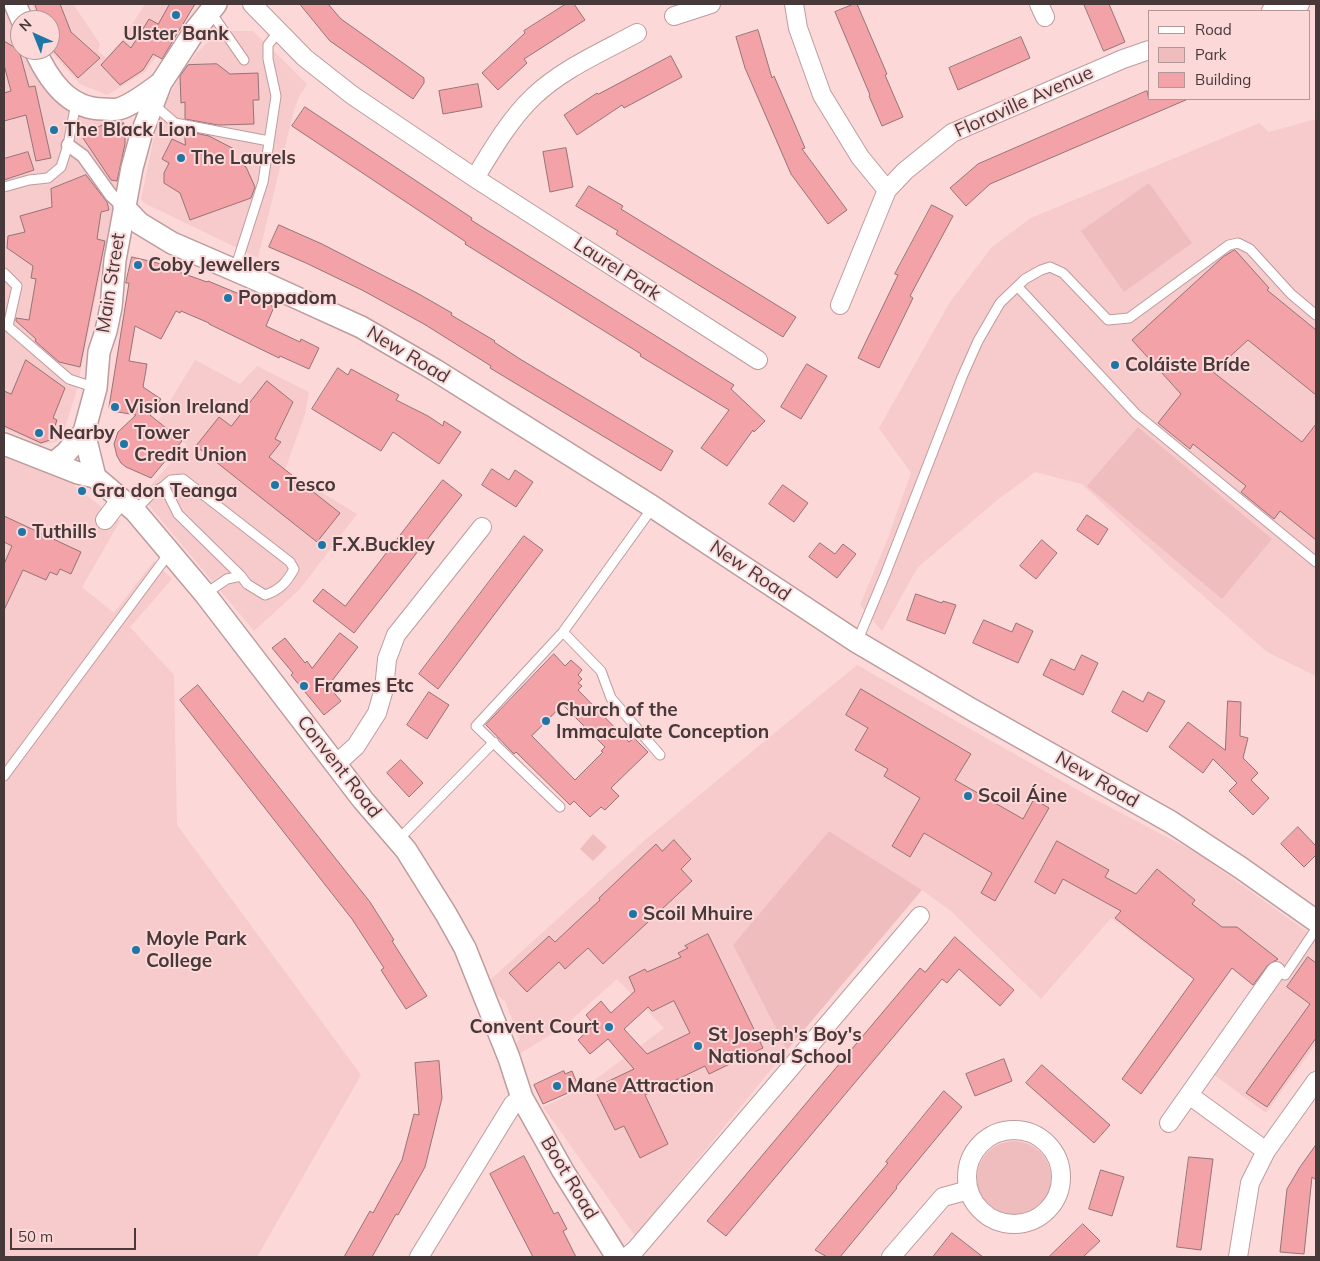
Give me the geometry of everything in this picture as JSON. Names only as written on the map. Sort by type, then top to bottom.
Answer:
[{"type":"street","name":"Laurel Park","points":[[252,4],[305,58],[352,96],[475,178],[758,360]]},
{"type":"street","points":[[674,16],[711,4]]},
{"type":"street","points":[[794,4],[798,28],[822,96],[860,157],[887,190]]},
{"type":"street","points":[[1274,10],[1300,4]]},
{"type":"street","name":"Main Street","points":[[54,463],[66,453],[84,432],[96,388],[99,352],[111,307],[122,214],[153,94],[191,35],[213,7]]},
{"type":"street","points":[[475,178],[514,118],[533,96],[586,60],[637,33]]},
{"type":"street","name":"Floraville Avenue","points":[[840,305],[887,190],[906,171],[952,133],[1123,58],[1148,50]]},
{"type":"street","points":[[40,60],[49,78],[60,90],[76,103],[87,108],[119,109],[153,94]]},
{"type":"street","points":[[119,109],[136,124],[141,135]]},
{"type":"street","points":[[68,145],[83,156],[122,214]]},
{"type":"street","name":"New Road","points":[[122,214],[172,242],[362,327],[435,370],[653,507],[857,642],[969,708],[1171,822],[1316,920]]},
{"type":"street","name":"New Road","points":[[118,245],[133,236],[172,242]]},
{"type":"street","name":"Main Street","points":[[84,432],[95,477]]},
{"type":"street","points":[[4,444],[78,473],[95,477]]},
{"type":"street","name":"Convent Road","points":[[95,477],[128,505],[170,551],[363,800],[406,850],[446,914],[464,948],[509,1058],[522,1098]]},
{"type":"street","points":[[105,520],[128,505]]},
{"type":"street","points":[[336,764],[356,746],[377,713],[384,689],[386,659],[396,635],[482,527]]},
{"type":"street","points":[[627,1257],[649,1235],[920,916]]},
{"type":"street","points":[[1170,1123],[1280,973]]},
{"type":"street","points":[[1238,1257],[1250,1183],[1266,1151],[1316,1081]]},
{"type":"street","points":[[1189,1095],[1266,1151]]},
{"type":"street","points":[[419,1257],[513,1104],[522,1098]]},
{"type":"street","name":"Boot Road","points":[[522,1098],[563,1171],[617,1257]]},
{"type":"street","points":[[1018,1130],[1033,1134],[1046,1142],[1055,1154],[1060,1168],[1061,1182],[1057,1196],[1049,1209],[1038,1218],[1025,1223],[1011,1224],[997,1221],[984,1214],[976,1205],[969,1190],[967,1175],[970,1160],[978,1148],[989,1138],[1003,1132],[1018,1130]]},
{"type":"street","points":[[891,1257],[943,1197],[969,1190]]},
{"type":"lane","points":[[213,7],[244,60]]},
{"type":"lane","points":[[235,270],[264,182],[276,96],[268,59],[268,45],[279,31]]},
{"type":"lane","points":[[153,94],[175,123],[269,140]]},
{"type":"lane","points":[[4,187],[29,180],[48,178],[61,167],[68,145],[76,103]]},
{"type":"lane","points":[[857,642],[974,350],[1000,303],[1025,279],[1050,267],[1063,273],[1108,320],[1129,318],[1229,244],[1238,243],[1250,249],[1291,294],[1316,314]]},
{"type":"lane","points":[[4,273],[17,286],[6,324],[69,379],[96,388]]},
{"type":"lane","points":[[1018,287],[1136,414],[1316,562]]},
{"type":"lane","points":[[128,505],[150,495],[171,480],[183,478],[290,562],[294,568],[288,580],[276,592],[265,595],[247,584],[242,576],[178,514],[164,486]]},
{"type":"lane","points":[[560,807],[476,726],[563,632],[653,507]]},
{"type":"lane","points":[[4,776],[170,551]]},
{"type":"lane","points":[[205,594],[227,579],[242,576]]},
{"type":"lane","points":[[563,632],[601,672],[611,698],[660,754]]},
{"type":"lane","points":[[398,840],[494,742]]},
{"type":"lane","points":[[1280,973],[1316,928]]},
{"type":"shaded area","points":[[32,4],[73,4],[100,44],[98,51],[106,58],[123,39],[145,4],[193,4],[145,72],[107,95],[80,84],[58,60],[60,60],[60,10],[34,10]]},
{"type":"shaded area","points":[[4,7],[10,20],[10,60],[29,60],[43,88],[72,112],[115,116],[124,122],[129,133],[76,393],[62,436],[56,442],[41,445],[4,429]]},
{"type":"shaded area","points":[[232,31],[253,31],[307,84],[294,110],[258,258],[144,203],[141,199],[159,114],[182,72],[197,53],[219,34]]},
{"type":"shaded area","name":"Coláiste Bríde","points":[[1316,119],[1316,676],[1267,652],[1167,564],[1082,484],[1035,472],[996,501],[918,567],[882,631],[860,605],[888,538],[911,473],[879,428],[950,302],[992,247],[1031,218],[1259,123],[1269,132]]},
{"type":"shaded area","points":[[195,360],[240,384],[257,366],[309,392],[305,414],[285,470],[357,514],[300,589],[254,631],[141,496],[187,445],[158,421]]},
{"type":"shaded area","name":"Moyle Park College","points":[[4,457],[72,484],[120,521],[82,587],[114,613],[154,561],[172,579],[130,627],[174,675],[177,825],[361,1075],[257,1257],[4,1257]]},
{"type":"shaded area","points":[[857,665],[1094,799],[1197,853],[1316,938],[1316,1044],[1266,1113],[1213,1074],[1255,987],[1206,948],[1185,972],[1111,918],[1041,999],[952,912],[922,890],[829,831],[733,945],[787,1050],[635,1236],[543,1107],[584,1088],[664,1028],[617,979],[562,1028],[519,1054],[516,1044],[520,1039],[505,1001],[496,994],[490,980],[645,840]]},
{"type":"green space","points":[[1149,183],[1192,243],[1124,292],[1081,231]]},
{"type":"green space","points":[[1138,427],[1272,539],[1222,599],[1087,486]]},
{"type":"green space","points":[[829,831],[922,890],[787,1050],[733,945]]},
{"type":"green space","points":[[593,834],[607,847],[593,861],[580,849]]},
{"type":"green space","points":[[1014,1141],[1028,1144],[1040,1152],[1048,1164],[1051,1178],[1048,1192],[1040,1204],[1028,1212],[1014,1215],[1000,1212],[988,1204],[980,1192],[977,1178],[980,1164],[988,1152],[1000,1144]]},
{"type":"building","points":[[35,4],[60,4],[71,32],[100,58],[78,78],[60,58],[60,10],[37,10]]},
{"type":"building","points":[[170,4],[195,4],[162,59],[153,54],[143,70],[120,85],[101,65],[123,41],[131,48],[149,19],[158,24]]},
{"type":"building","points":[[300,4],[328,4],[341,19],[424,78],[424,83],[413,99],[330,41]]},
{"type":"building","points":[[566,4],[574,4],[585,20],[524,59],[527,63],[498,90],[482,73],[525,33],[524,31]]},
{"type":"building","points":[[857,4],[903,117],[882,126],[835,12]]},
{"type":"building","points":[[1084,4],[1109,4],[1125,42],[1104,51]]},
{"type":"building","points":[[758,30],[772,78],[774,76],[805,148],[802,149],[847,210],[828,224],[791,174],[745,68],[736,37]]},
{"type":"building","points":[[1021,37],[1030,58],[958,90],[949,68]]},
{"type":"building","points":[[4,41],[10,45],[10,60],[22,60],[29,87],[35,86],[51,158],[36,161],[26,115],[4,121],[4,93],[11,91],[4,65]]},
{"type":"building","points":[[671,56],[682,77],[624,108],[622,105],[577,135],[564,115],[597,93]]},
{"type":"building","points":[[217,64],[230,74],[258,73],[259,100],[253,100],[254,124],[218,125],[185,119],[185,102],[181,103],[180,76],[188,65]]},
{"type":"building","points":[[478,84],[482,107],[443,114],[439,91]]},
{"type":"building","points":[[1147,91],[1148,100],[1186,100],[990,184],[966,206],[950,188],[978,164]]},
{"type":"building","points":[[305,107],[472,218],[471,220],[734,385],[731,389],[765,421],[754,432],[753,430],[727,466],[701,448],[729,410],[640,356],[641,354],[465,244],[466,242],[292,126]]},
{"type":"building","points":[[109,123],[124,123],[117,133],[125,138],[125,144],[117,181],[111,180],[83,138],[100,126]]},
{"type":"building","points":[[185,131],[209,136],[234,149],[230,157],[246,167],[255,187],[251,198],[190,220],[180,193],[164,183],[164,173],[169,163],[162,159],[172,139],[185,145]]},
{"type":"building","points":[[566,148],[573,187],[550,192],[543,152]]},
{"type":"building","points":[[28,152],[34,170],[4,180],[4,159]]},
{"type":"building","points":[[86,175],[107,202],[109,210],[101,212],[97,239],[105,241],[80,367],[59,362],[16,321],[16,318],[29,320],[36,279],[31,278],[33,266],[7,248],[8,236],[25,232],[20,216],[52,207],[51,189]]},
{"type":"building","points":[[589,186],[623,206],[621,209],[796,317],[783,337],[616,234],[618,231],[576,206]]},
{"type":"building","points":[[932,205],[953,216],[910,296],[913,298],[879,368],[858,358],[898,275],[895,274]]},
{"type":"building","points":[[279,225],[322,244],[452,313],[451,315],[495,341],[520,359],[673,451],[661,471],[490,368],[491,366],[424,324],[362,290],[269,247]]},
{"type":"building","points":[[1235,250],[1269,288],[1267,290],[1316,330],[1316,395],[1248,340],[1213,372],[1302,442],[1316,424],[1316,540],[1280,511],[1274,519],[1241,492],[1246,486],[1193,444],[1190,449],[1158,423],[1181,394],[1132,340],[1223,257]]},
{"type":"building","points":[[132,257],[166,265],[165,267],[208,281],[249,298],[250,296],[274,307],[266,326],[300,342],[301,339],[319,348],[309,369],[280,356],[279,358],[181,311],[180,313],[176,311],[161,339],[135,326],[129,361],[147,364],[143,387],[161,399],[150,415],[182,441],[151,478],[121,463],[114,444],[118,432],[136,415],[112,411],[109,407],[129,283],[126,283]]},
{"type":"building","points":[[26,360],[65,388],[53,418],[57,420],[50,440],[41,443],[4,426],[4,391],[11,394]]},
{"type":"building","points":[[807,364],[827,376],[801,419],[781,407]]},
{"type":"building","points":[[338,368],[348,375],[351,369],[399,395],[396,400],[443,426],[444,421],[461,432],[439,464],[393,432],[381,451],[312,409]]},
{"type":"building","name":"Tesco","points":[[267,381],[293,402],[275,439],[281,442],[269,457],[340,513],[317,542],[196,446],[219,417],[231,426]]},
{"type":"building","points":[[492,469],[509,480],[515,470],[533,482],[516,507],[482,485]]},
{"type":"building","points":[[443,480],[462,495],[354,633],[313,601],[323,589],[345,606]]},
{"type":"building","points":[[783,485],[808,503],[794,522],[769,504]]},
{"type":"building","points":[[1087,515],[1108,529],[1098,545],[1077,530]]},
{"type":"building","points":[[4,516],[81,552],[71,574],[60,569],[57,575],[50,572],[46,580],[23,570],[4,610],[4,564],[12,546],[4,542]]},
{"type":"building","points":[[524,536],[543,550],[438,689],[419,674]]},
{"type":"building","points":[[1042,540],[1057,553],[1036,579],[1020,566]]},
{"type":"building","points":[[820,543],[835,554],[843,544],[856,554],[837,578],[809,557]]},
{"type":"building","points":[[916,594],[942,603],[943,601],[956,605],[945,634],[907,620]]},
{"type":"building","points":[[984,620],[1012,632],[1016,623],[1033,631],[1018,663],[973,643]]},
{"type":"building","points":[[340,633],[358,647],[328,686],[341,701],[324,715],[291,675],[293,673],[272,648],[285,638],[305,663],[307,661],[312,668]]},
{"type":"building","points":[[554,654],[565,666],[571,660],[582,670],[578,675],[582,679],[578,683],[582,686],[578,690],[629,742],[634,738],[648,752],[611,788],[619,796],[605,810],[601,807],[590,817],[574,801],[570,805],[516,752],[514,754],[486,725]],"holes":[[[563,705],[605,747],[601,751],[603,752],[575,780],[532,736]]]},
{"type":"building","points":[[1082,655],[1098,663],[1083,695],[1043,675],[1051,659],[1074,670]]},
{"type":"building","points":[[198,685],[370,902],[427,996],[406,1009],[381,970],[384,968],[352,919],[180,700]]},
{"type":"building","name":"Scoil Áine","points":[[861,689],[971,754],[955,780],[1023,819],[1034,799],[1049,808],[995,901],[981,893],[992,873],[924,833],[910,857],[892,846],[920,798],[884,776],[888,769],[855,750],[868,728],[846,715]]},
{"type":"building","points":[[1123,691],[1143,702],[1148,692],[1165,701],[1147,732],[1112,712]]},
{"type":"building","points":[[429,692],[449,705],[427,739],[407,725]]},
{"type":"building","points":[[1228,701],[1241,702],[1240,736],[1248,738],[1243,758],[1258,773],[1251,780],[1269,798],[1253,815],[1229,791],[1237,783],[1213,759],[1203,773],[1169,747],[1188,722],[1225,750]]},
{"type":"building","points":[[401,760],[423,783],[409,797],[387,773]]},
{"type":"building","points":[[1298,827],[1316,846],[1316,855],[1304,867],[1281,844]]},
{"type":"building","name":"Scoil Mhuire","points":[[674,840],[691,859],[681,869],[692,881],[603,964],[588,948],[565,969],[559,962],[527,992],[509,973],[549,936],[555,942],[656,844],[662,851]]},
{"type":"building","points":[[1057,841],[1109,870],[1105,877],[1136,894],[1157,869],[1195,900],[1192,904],[1222,927],[1237,927],[1278,959],[1268,965],[1253,985],[1232,968],[1141,1094],[1122,1079],[1194,979],[1115,918],[1121,911],[1063,879],[1055,894],[1035,882]]},
{"type":"building","name":"St Joseph's Boy's National School","points":[[708,934],[763,1048],[709,1074],[705,1066],[645,1095],[668,1144],[640,1158],[624,1126],[615,1130],[594,1088],[634,1069],[608,1039],[590,1054],[578,1040],[594,1025],[586,1015],[601,1001],[611,1013],[635,991],[629,977],[645,969],[647,972],[681,957],[678,953],[688,948],[685,946]],"holes":[[[674,1001],[690,1033],[647,1054],[624,1029],[648,1007],[652,1011]]]},
{"type":"building","points":[[955,937],[1014,990],[1000,1006],[959,969],[947,983],[942,979],[726,1236],[707,1221],[920,968],[925,972]]},
{"type":"building","points":[[1308,957],[1316,963],[1316,1038],[1267,1107],[1246,1093],[1310,1004],[1287,987]]},
{"type":"building","points":[[1004,1059],[1012,1081],[975,1096],[966,1074]]},
{"type":"building","points":[[439,1061],[442,1098],[425,1167],[372,1257],[344,1257],[370,1211],[373,1213],[402,1160],[414,1114],[419,1115],[415,1063]]},
{"type":"building","points":[[1042,1065],[1110,1125],[1094,1143],[1026,1083]]},
{"type":"building","name":"Mane Attraction","points":[[564,1071],[565,1074],[572,1071],[579,1088],[543,1104],[534,1085]]},
{"type":"building","points":[[944,1091],[962,1107],[897,1188],[840,1257],[827,1257],[815,1250],[888,1163],[886,1162]]},
{"type":"building","points":[[1316,1145],[1316,1180],[1312,1177],[1304,1254],[1280,1252],[1287,1189]]},
{"type":"building","points":[[524,1156],[554,1214],[558,1212],[567,1229],[563,1231],[576,1257],[533,1257],[490,1174]]},
{"type":"building","points":[[1189,1157],[1213,1159],[1201,1250],[1177,1247]]},
{"type":"building","points":[[1101,1170],[1124,1177],[1112,1216],[1089,1209]]},
{"type":"building","points":[[1083,1224],[1100,1241],[1083,1257],[1049,1257]]},
{"type":"building","points":[[952,1233],[983,1257],[933,1257]]},
{"type":"place","name":"Ulster Bank","points":[[176,15]]},
{"type":"place","name":"The Black Lion","points":[[54,130]]},
{"type":"place","name":"The Laurels","points":[[181,158]]},
{"type":"place","name":"Coby Jewellers","points":[[138,265]]},
{"type":"place","name":"Poppadom","points":[[228,298]]},
{"type":"place","name":"Coláiste Bríde","points":[[1115,365]]},
{"type":"place","name":"Vision Ireland","points":[[115,407]]},
{"type":"place","name":"Nearby","points":[[39,433]]},
{"type":"place","name":"Tower Credit Union","points":[[124,444]]},
{"type":"place","name":"Tesco","points":[[275,485]]},
{"type":"place","name":"Gra don Teanga","points":[[82,491]]},
{"type":"place","name":"Tuthills","points":[[22,532]]},
{"type":"place","name":"F.X.Buckley","points":[[322,545]]},
{"type":"place","name":"Frames Etc","points":[[304,686]]},
{"type":"place","name":"Church of the Immaculate Conception","points":[[546,721]]},
{"type":"place","name":"Scoil Áine","points":[[968,796]]},
{"type":"place","name":"Scoil Mhuire","points":[[633,914]]},
{"type":"place","name":"Moyle Park College","points":[[136,950]]},
{"type":"place","name":"Convent Court","points":[[609,1027]]},
{"type":"place","name":"St Joseph's Boy's National School","points":[[698,1046]]},
{"type":"place","name":"Mane Attraction","points":[[557,1086]]}]
